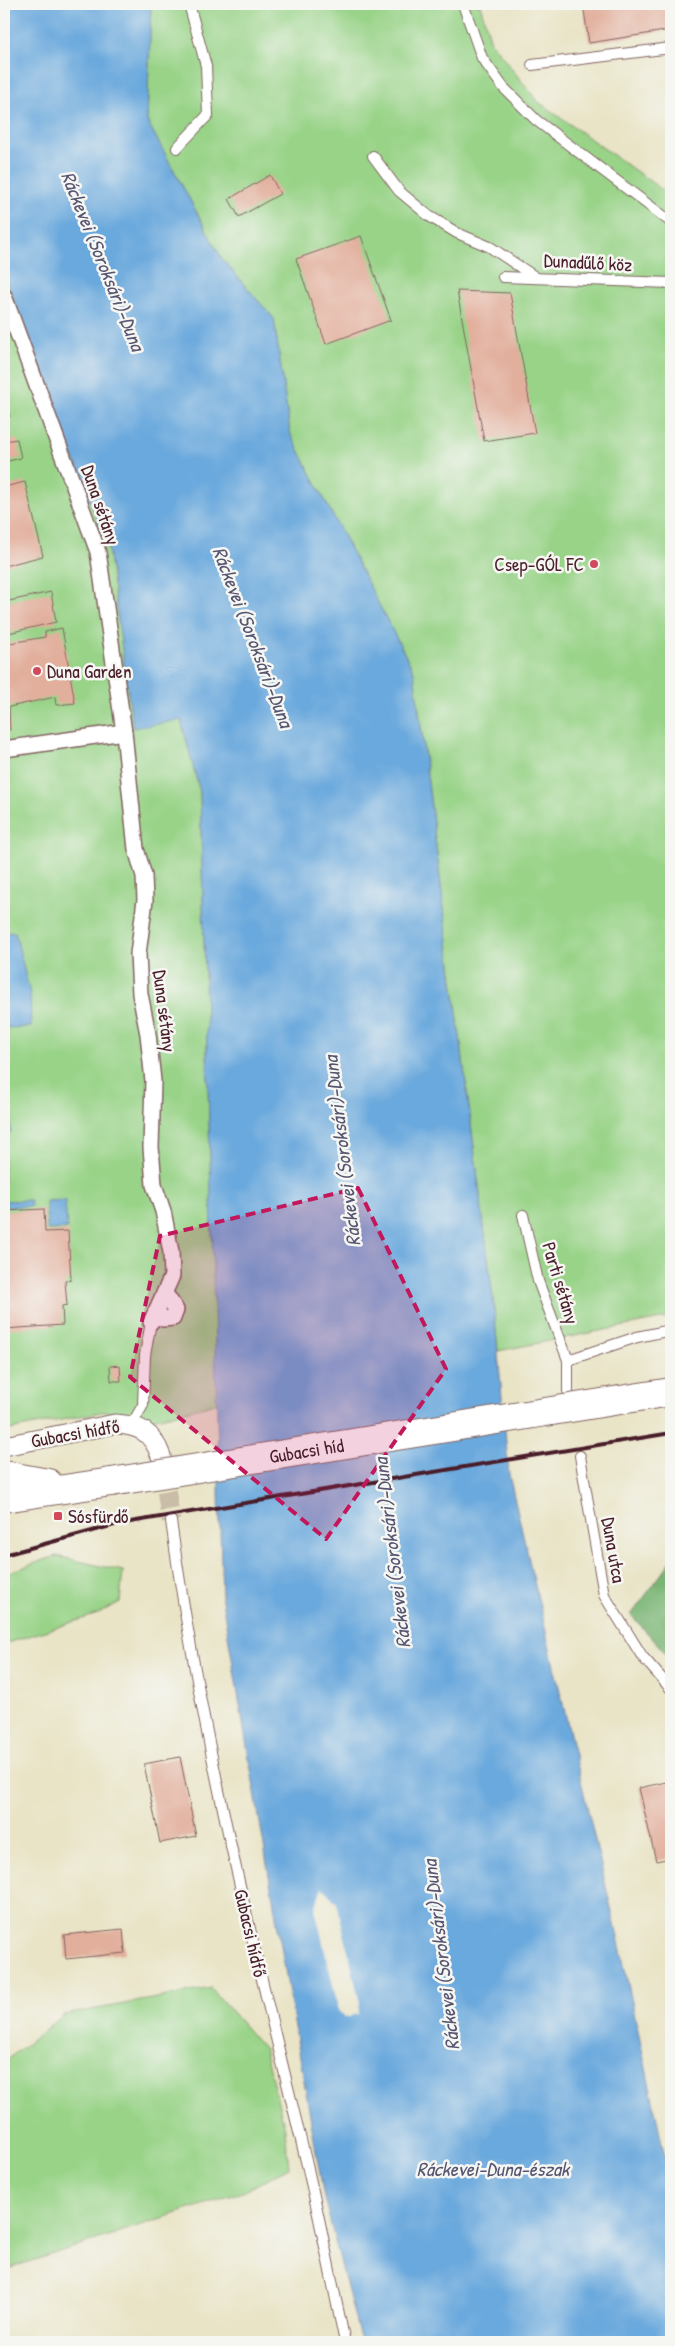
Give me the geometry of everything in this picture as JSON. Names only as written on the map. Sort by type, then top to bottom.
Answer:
[{"type":"main road","name":"Gubacsi híd","points":[[103,1483],[671,1392]]},
{"type":"main road","points":[[4,1475],[47,1483],[103,1483]]},
{"type":"main road","points":[[4,1498],[103,1483]]},
{"type":"main road","points":[[4,1516],[19,1513],[103,1483]]},
{"type":"street","name":"Duna sétány","points":[[4,299],[98,552],[124,732],[136,849],[144,876],[144,900],[138,954],[140,994],[148,1034],[153,1081],[151,1147],[154,1185],[162,1210],[171,1252],[172,1276],[165,1293],[176,1310],[173,1318],[163,1319],[160,1316],[154,1315]]},
{"type":"street","points":[[4,749],[124,732]]},
{"type":"street","name":"Gubacsi hídfő","points":[[4,1446],[115,1424],[132,1424],[148,1434],[155,1442],[161,1456]]},
{"type":"lane","points":[[177,148],[208,115],[206,66],[189,4]]},
{"type":"lane","points":[[463,4],[482,58],[504,87],[536,120],[671,222]]},
{"type":"lane","points":[[532,66],[671,48]]},
{"type":"lane","points":[[373,156],[399,190],[429,216],[457,232],[490,247],[535,277]]},
{"type":"lane","name":"Dunadűlő köz","points":[[502,277],[671,283]]},
{"type":"lane","name":"Parti sétány","points":[[524,1215],[538,1281],[568,1360]]},
{"type":"lane","points":[[132,1424],[143,1405],[145,1355],[154,1315]]},
{"type":"lane","points":[[568,1391],[568,1360],[637,1337],[671,1330]]},
{"type":"lane","name":"Duna utca","points":[[580,1456],[604,1595],[642,1656],[671,1689]]},
{"type":"lane","name":"Gubacsi hídfő","points":[[171,1521],[202,1712],[345,2342]]},
{"type":"highlighted area","points":[[358,1188],[446,1369],[326,1539],[130,1377],[160,1236]]},
{"type":"green space","points":[[151,4],[480,4],[491,42],[537,101],[671,196],[671,1317],[498,1351],[493,1298],[414,672],[290,433],[274,319],[222,259],[147,121]]},
{"type":"green space","points":[[4,274],[108,548],[133,727],[181,720],[200,792],[217,1403],[132,1424],[107,1411],[4,1431]]},
{"type":"green space","points":[[56,1556],[123,1571],[120,1602],[98,1614],[4,1644],[4,1574]]},
{"type":"green space","points":[[671,1561],[671,1659],[631,1615]]},
{"type":"green space","points":[[211,1988],[264,2049],[285,2129],[289,2167],[245,2191],[4,2270],[4,2062],[64,2015]]},
{"type":"water","name":"Ráckevei-Duna-észak","points":[[4,4],[151,4],[147,121],[222,259],[274,319],[290,433],[414,672],[493,1298],[509,1475],[620,1946],[671,2185],[671,2342],[361,2342],[324,2198],[222,1600],[200,792],[181,720],[133,728],[108,548],[4,274]]},
{"type":"water","points":[[15,932],[30,994],[31,1027],[4,1028],[4,933]]},
{"type":"water","points":[[4,1070],[8,1070],[11,1133],[4,1133]]},
{"type":"water","points":[[30,1200],[31,1206],[4,1207],[4,1201]]},
{"type":"water","points":[[65,1200],[67,1229],[47,1230],[46,1201]]},
{"type":"pier","points":[[322,1887],[337,1903],[360,2003],[358,2014],[345,2017],[339,2010],[315,1909]]},
{"type":"building","points":[[583,4],[671,4],[671,30],[589,43]]},
{"type":"building","points":[[270,175],[280,194],[239,217],[229,199]]},
{"type":"building","points":[[361,236],[391,320],[326,344],[296,259]]},
{"type":"building","points":[[457,291],[510,293],[535,433],[484,441]]},
{"type":"building","points":[[4,395],[10,417],[4,419]]},
{"type":"building","points":[[17,439],[21,458],[4,462],[4,441]]},
{"type":"building","points":[[25,482],[43,556],[4,566],[4,487]]},
{"type":"building","name":"Duna Garden","points":[[51,592],[56,622],[4,634],[4,602]]},
{"type":"building","name":"Duna Garden","points":[[62,628],[75,703],[56,705],[55,697],[9,707],[10,730],[4,731],[4,644],[45,637],[45,632]]},
{"type":"building","points":[[44,1209],[45,1232],[68,1231],[71,1280],[65,1281],[67,1305],[62,1306],[63,1325],[4,1329],[4,1211]]},
{"type":"building","points":[[120,1365],[121,1381],[111,1381],[110,1366]]},
{"type":"building","points":[[180,1757],[196,1836],[160,1843],[144,1764]]},
{"type":"building","points":[[671,1781],[671,1858],[656,1861],[639,1788]]},
{"type":"building","points":[[123,1929],[125,1953],[66,1959],[64,1935]]},
{"type":"tunnel","points":[[162,1463],[171,1521]]},
{"type":"railway","points":[[4,1555],[118,1524],[671,1433]]},
{"type":"place","name":"Csep-GÓL FC","points":[[594,564]]},
{"type":"place","name":"Duna Garden","points":[[37,671]]},
{"type":"place","name":"Sósfürdő","points":[[58,1516]]},
{"type":"water label","name":"Ráckevei (Soroksári)-Duna","points":[[103,261]]},
{"type":"water label","name":"Ráckevei (Soroksári)-Duna","points":[[253,637]]},
{"type":"water label","name":"Ráckevei (Soroksári)-Duna","points":[[342,1151]]},
{"type":"water label","name":"Ráckevei (Soroksári)-Duna","points":[[392,1553]]},
{"type":"water label","name":"Ráckevei (Soroksári)-Duna","points":[[441,1955]]}]
